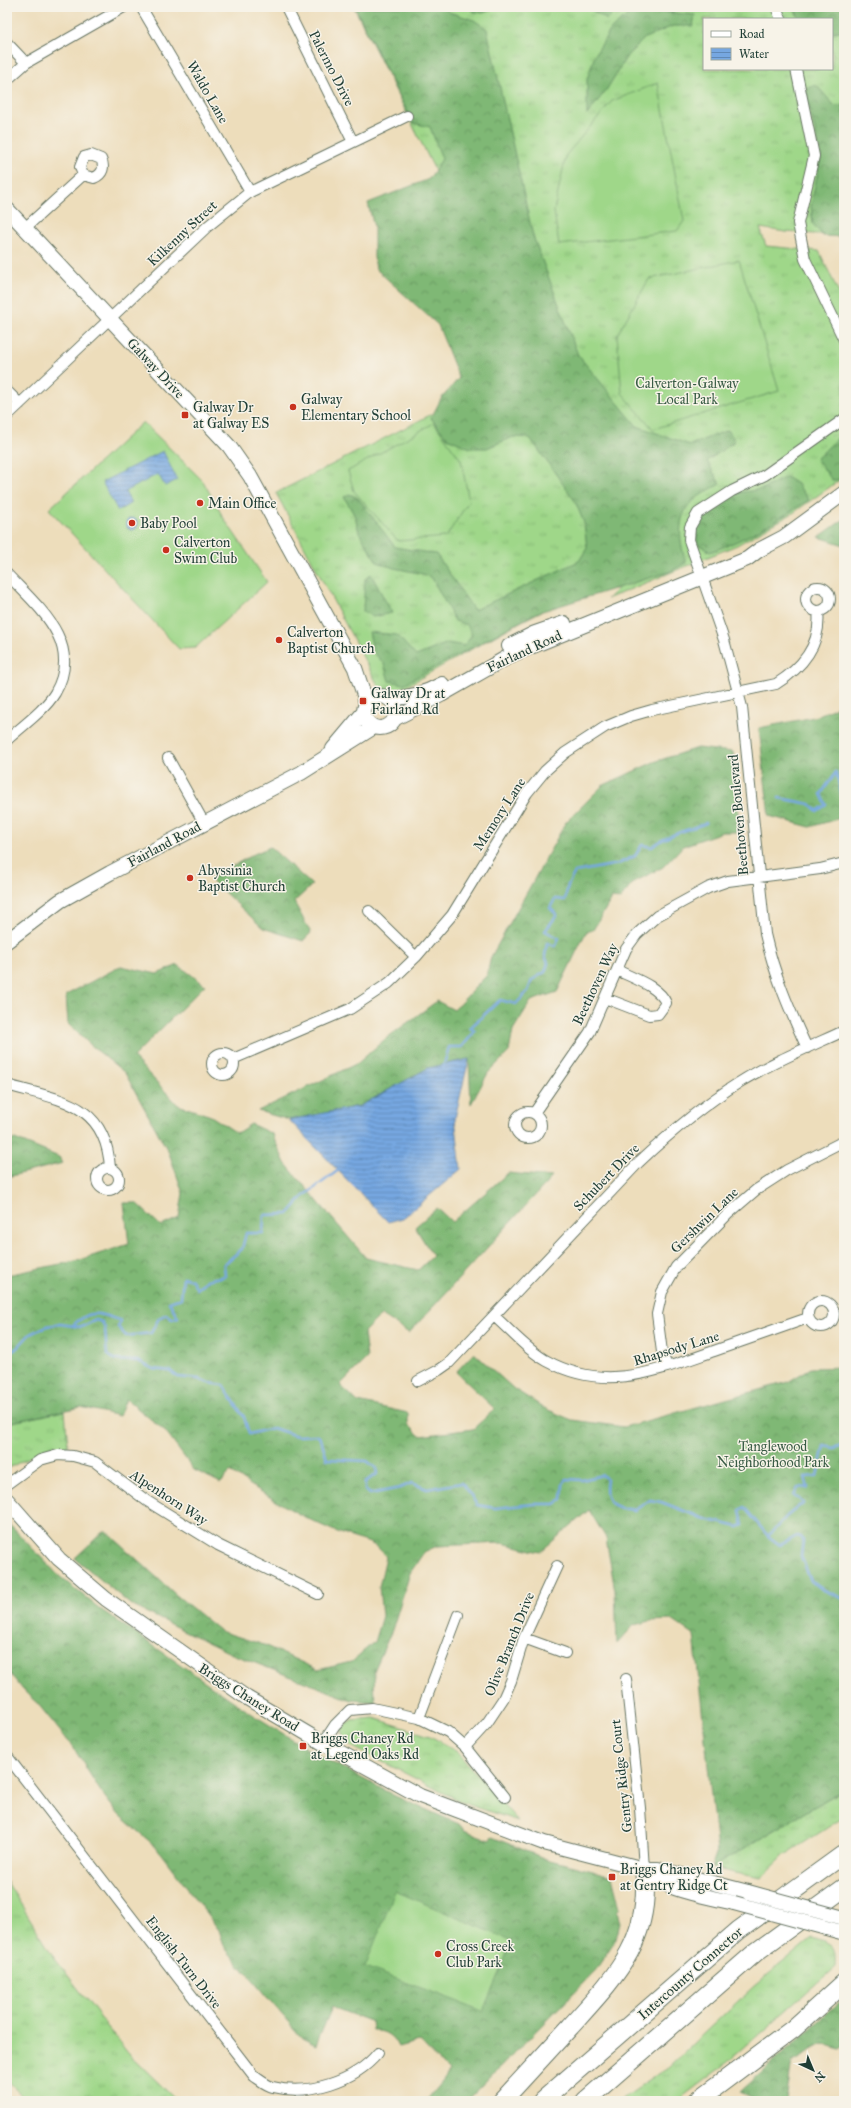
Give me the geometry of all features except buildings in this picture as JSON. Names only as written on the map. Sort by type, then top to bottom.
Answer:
[{"type":"highway","name":"Intercounty Connector","points":[[542,2101],[739,1930],[844,1854]]},
{"type":"highway","points":[[502,2101],[606,1988],[624,1963],[644,1914],[646,1892],[644,1869]]},
{"type":"highway","name":"Intercounty Connector","points":[[585,2101],[756,1952],[844,1888]]},
{"type":"highway","points":[[697,2101],[793,2029],[844,1983]]},
{"type":"main road","name":"Galway Drive","points":[[7,209],[229,446],[250,476],[355,668],[365,709]]},
{"type":"main road","name":"Fairland Road","points":[[384,698],[404,698],[433,689],[535,633],[646,593],[659,593],[702,578],[747,559],[759,550],[784,537],[844,493]]},
{"type":"main road","name":"Fairland Road","points":[[747,559],[760,560],[784,548],[844,503]]},
{"type":"main road","name":"Fairland Road","points":[[394,719],[441,695],[513,654],[652,599],[659,593]]},
{"type":"main road","name":"Galway Drive","points":[[355,668],[384,698]]},
{"type":"main road","points":[[384,698],[395,708],[394,719],[386,727],[374,727],[367,722],[365,709],[370,700],[384,698]]},
{"type":"main road","name":"Fairland Road","points":[[326,757],[365,709]]},
{"type":"main road","name":"Fairland Road","points":[[7,942],[60,901],[204,823],[301,773],[374,727]]},
{"type":"main road","name":"Briggs Chaney Road","points":[[7,1500],[59,1559],[106,1599],[247,1698],[323,1743],[420,1796],[544,1843],[644,1869],[658,1869],[844,1918]]},
{"type":"main road","name":"Briggs Chaney Road","points":[[644,1869],[654,1879],[668,1886],[843,1933]]},
{"type":"street","points":[[7,80],[26,63],[124,7]]},
{"type":"street","name":"Waldo Lane","points":[[141,7],[250,192]]},
{"type":"street","name":"Palermo Drive","points":[[286,7],[353,142]]},
{"type":"street","points":[[776,7],[781,18]]},
{"type":"street","points":[[7,43],[26,63]]},
{"type":"street","points":[[796,70],[814,156],[798,222],[805,259],[844,340]]},
{"type":"street","name":"Kilkenny Street","points":[[7,416],[208,226],[250,192],[407,116]]},
{"type":"street","points":[[25,228],[83,175]]},
{"type":"street","points":[[7,391],[20,404]]},
{"type":"street","name":"Beethoven Boulevard","points":[[808,1048],[785,1001],[772,964],[765,934],[758,877],[754,815],[739,692],[724,640],[689,540],[690,527],[698,513],[732,491],[765,475],[844,419]]},
{"type":"street","points":[[7,740],[47,703],[55,693],[63,675],[65,654],[62,640],[56,629],[9,580]]},
{"type":"street","name":"Memory Lane","points":[[233,1059],[350,1009],[389,983],[416,958],[452,916],[527,793],[545,771],[565,753],[605,727],[631,716],[652,710],[776,684],[790,675],[802,664],[811,651],[816,637],[819,621],[818,611]]},
{"type":"street","points":[[168,758],[204,823]]},
{"type":"street","name":"Beethoven Way","points":[[534,1113],[590,1032],[626,949],[637,934],[658,916],[708,888],[728,881],[820,869],[844,863]]},
{"type":"street","points":[[369,911],[416,958]]},
{"type":"street","points":[[605,998],[649,1015],[658,1014],[666,1002],[663,996],[656,990],[617,970]]},
{"type":"street","name":"Schubert Drive","points":[[418,1381],[449,1363],[639,1162],[673,1130],[702,1108],[741,1082],[844,1031]]},
{"type":"street","points":[[7,1085],[69,1103],[85,1111],[102,1134],[109,1154],[110,1168]]},
{"type":"street","name":"Gershwin Lane","points":[[667,1368],[662,1352],[657,1314],[662,1292],[676,1267],[728,1214],[756,1190],[787,1170],[844,1141]]},
{"type":"street","name":"Rhapsody Lane","points":[[494,1316],[531,1350],[565,1369],[588,1375],[617,1378],[640,1375],[667,1368],[808,1318]]},
{"type":"street","name":"Alpenhorn Way","points":[[7,1484],[40,1460],[58,1455],[73,1456],[95,1462],[147,1501],[218,1545],[318,1594]]},
{"type":"street","name":"Olive Branch Drive","points":[[465,1747],[487,1723],[503,1699],[511,1681],[524,1638],[557,1566]]},
{"type":"street","points":[[419,1718],[458,1615]]},
{"type":"street","points":[[524,1638],[565,1652]]},
{"type":"street","name":"Gentry Ridge Court","points":[[626,1679],[640,1808],[644,1869]]},
{"type":"street","points":[[323,1743],[335,1725],[350,1710],[372,1708],[419,1718],[448,1732],[465,1747],[505,1797]]},
{"type":"street","name":"English Turn Drive","points":[[7,1756],[254,2076],[272,2087],[296,2090],[324,2085],[351,2076],[364,2068],[378,2053]]},
{"type":"green space","name":"Calverton-Galway Local Park","points":[[354,7],[844,7],[844,236],[786,232],[760,228],[766,246],[819,251],[844,304],[844,477],[793,513],[737,545],[607,599],[635,572],[630,565],[509,628],[394,693],[381,691],[276,493],[531,364]]},
{"type":"green space","points":[[355,7],[443,7],[449,12],[474,20],[487,29],[533,236],[578,355],[637,426],[690,445],[728,430],[735,441],[707,461],[720,484],[693,501],[687,507],[683,515],[680,530],[686,563],[669,572],[536,613],[404,684],[389,681],[384,664],[373,651],[369,632],[397,635],[416,656],[448,643],[464,646],[472,635],[467,625],[455,621],[432,578],[423,574],[394,568],[377,562],[359,532],[355,516],[344,497],[349,494],[358,498],[395,547],[436,554],[474,610],[579,561],[587,548],[584,523],[575,501],[530,438],[513,437],[487,448],[470,448],[447,438],[431,418],[441,399],[459,378],[438,325],[376,269],[374,257],[374,227],[368,203],[429,179],[442,159],[430,127],[413,123]]},
{"type":"green space","points":[[468,7],[499,7],[483,13],[474,12]]},
{"type":"green space","points":[[587,7],[620,7],[607,20]]},
{"type":"green space","points":[[792,7],[844,7],[844,34],[843,30],[833,33],[833,18],[799,18]]},
{"type":"green space","points":[[646,10],[695,15],[693,26],[673,26],[645,38],[627,56],[607,89],[587,115],[587,79],[595,55],[611,29],[631,12]]},
{"type":"green space","points":[[658,83],[684,221],[677,231],[559,245],[554,211],[566,155],[612,101]]},
{"type":"green space","points":[[816,85],[835,106],[844,106],[844,237],[823,236],[813,224],[811,206],[821,155],[805,89]]},
{"type":"green space","points":[[739,260],[779,391],[653,429],[622,393],[617,335],[649,279]]},
{"type":"green space","name":"Calverton Swim Club","points":[[143,422],[203,481],[223,517],[267,582],[195,648],[179,649],[49,509]]},
{"type":"green space","points":[[434,423],[461,460],[469,501],[446,537],[398,541],[354,491],[348,471]]},
{"type":"green space","points":[[844,432],[844,476],[837,480],[832,480],[816,459]]},
{"type":"green space","points":[[786,477],[797,484],[809,500],[736,542],[710,552],[698,544],[695,531],[702,516],[736,493],[762,489]]},
{"type":"green space","points":[[844,519],[844,545],[819,537]]},
{"type":"green space","points":[[371,574],[392,613],[373,617],[363,611],[365,579]]},
{"type":"green space","points":[[844,704],[844,817],[810,827],[769,816],[759,728],[814,717]]},
{"type":"green space","points":[[697,748],[733,752],[740,832],[722,832],[683,846],[663,867],[634,882],[620,899],[612,898],[593,930],[586,932],[557,992],[531,1001],[513,1030],[509,1052],[488,1073],[471,1104],[469,1059],[428,1068],[360,1106],[289,1120],[258,1111],[358,1063],[384,1040],[437,1001],[454,1010],[487,975],[491,957],[566,822],[602,786],[654,762]]},
{"type":"green space","points":[[270,847],[312,885],[294,902],[311,933],[303,941],[263,928],[210,879],[252,855]]},
{"type":"green space","name":"Tanglewood Neighborhood Park","points":[[178,965],[205,985],[133,1057],[178,1105],[211,1116],[237,1133],[251,1124],[272,1134],[285,1163],[366,1258],[418,1270],[433,1256],[415,1227],[437,1208],[452,1222],[508,1173],[552,1177],[409,1333],[381,1315],[364,1332],[367,1358],[340,1385],[358,1402],[408,1413],[408,1424],[420,1436],[473,1429],[495,1409],[456,1372],[474,1353],[514,1389],[546,1409],[572,1420],[624,1427],[788,1382],[811,1368],[844,1367],[844,1789],[711,1868],[717,1851],[694,1635],[672,1620],[650,1621],[634,1625],[617,1644],[615,1591],[606,1538],[589,1510],[540,1552],[502,1543],[437,1546],[424,1552],[410,1573],[392,1630],[374,1671],[375,1702],[351,1700],[232,1654],[131,1605],[75,1558],[105,1530],[175,1594],[220,1631],[264,1645],[318,1670],[351,1662],[374,1642],[382,1616],[379,1587],[386,1557],[378,1548],[370,1543],[332,1530],[317,1523],[273,1499],[230,1472],[221,1483],[194,1470],[164,1430],[126,1399],[119,1416],[81,1407],[7,1423],[7,1275],[80,1260],[129,1244],[124,1203],[136,1203],[161,1226],[179,1218],[183,1193],[169,1153],[125,1073],[68,1024],[66,995],[121,966],[157,974]]},
{"type":"green space","points":[[15,1139],[59,1157],[63,1163],[7,1177],[7,1142]]},
{"type":"green space","points":[[65,1411],[68,1447],[39,1452],[7,1469],[7,1423]]},
{"type":"green space","points":[[7,1522],[59,1576],[100,1609],[249,1712],[309,1750],[395,1796],[459,1824],[464,1830],[490,1840],[492,1837],[546,1859],[612,1876],[620,1908],[617,1911],[620,1923],[616,1939],[595,1971],[467,2101],[426,2101],[449,2072],[419,2041],[398,2047],[388,2034],[373,2031],[372,2022],[332,2007],[316,2045],[302,2038],[225,1948],[219,1930],[155,1846],[119,1815],[101,1792],[73,1747],[38,1704],[24,1691],[7,1670]]},
{"type":"green space","points":[[374,1718],[430,1736],[454,1749],[518,1821],[464,1803],[343,1742],[342,1730],[351,1720]]},
{"type":"green space","points":[[844,1789],[844,1817],[785,1855],[761,1878],[711,1868]]},
{"type":"green space","points":[[7,1882],[55,1959],[127,2052],[177,2101],[28,2101],[7,2081]]},
{"type":"green space","name":"Cross Creek Club Park","points":[[395,1891],[512,1941],[483,2011],[365,1967]]},
{"type":"green space","points":[[812,1938],[832,1946],[835,1954],[835,1967],[720,2069],[678,2101],[618,2101],[668,2067],[753,1987]]},
{"type":"green space","points":[[844,1998],[844,2046],[840,2049],[822,2044],[792,2061],[786,2101],[760,2101],[740,2092]]},
{"type":"water","points":[[163,451],[177,480],[165,486],[158,474],[125,492],[131,503],[118,511],[102,482]]},
{"type":"water","name":"Baby Pool","points":[[132,518],[136,520],[138,524],[136,528],[132,530],[128,528],[126,524],[128,520]]},
{"type":"water","points":[[469,1059],[455,1118],[461,1169],[403,1218],[388,1222],[289,1120],[360,1106],[428,1068]]},
{"type":"waterway","points":[[779,798],[810,804],[817,811],[826,805],[821,794],[836,772],[844,804]]},
{"type":"waterway","points":[[443,1068],[449,1047],[462,1047],[475,1031],[470,1028],[500,1000],[516,1004],[528,991],[532,980],[545,972],[548,963],[545,956],[547,943],[555,946],[559,938],[545,931],[557,915],[550,908],[555,899],[565,900],[568,885],[575,872],[618,864],[635,856],[642,845],[652,847],[670,836],[706,823]]},
{"type":"waterway","points":[[72,1326],[85,1316],[90,1314],[101,1314],[121,1321],[118,1327],[126,1336],[151,1333],[159,1318],[166,1314],[172,1319],[178,1317],[169,1302],[181,1298],[183,1277],[192,1280],[197,1289],[206,1280],[225,1276],[224,1264],[242,1249],[246,1233],[263,1233],[264,1215],[288,1214],[304,1196],[340,1169]]},
{"type":"waterway","points":[[7,1353],[16,1349],[30,1334],[47,1326],[60,1324],[81,1327],[96,1320],[102,1322],[105,1328],[107,1355],[115,1360],[138,1361],[153,1369],[170,1371],[178,1377],[199,1379],[209,1383],[223,1385],[244,1417],[249,1434],[273,1428],[297,1436],[317,1435],[321,1439],[327,1459],[367,1461],[376,1468],[377,1474],[365,1482],[365,1490],[370,1494],[400,1488],[412,1483],[427,1489],[461,1483],[468,1490],[477,1505],[495,1508],[534,1504],[555,1504],[562,1499],[563,1484],[566,1479],[582,1480],[602,1475],[607,1479],[606,1494],[608,1499],[611,1503],[620,1508],[635,1510],[650,1500],[661,1502],[705,1519],[738,1527],[743,1525],[740,1510],[744,1507],[768,1536],[780,1545],[797,1536],[801,1537],[803,1540],[801,1556],[811,1581],[822,1589],[844,1599]]},
{"type":"waterway","points":[[768,1536],[787,1516],[804,1502],[794,1496],[798,1487],[808,1488],[805,1477],[817,1476],[824,1446],[834,1448],[844,1444]]},
{"type":"place","name":"Galway Elementary School","points":[[293,407]]},
{"type":"place","name":"Galway Dr at Galway ES","points":[[185,415]]},
{"type":"place","name":"Main Office","points":[[200,503]]},
{"type":"place","name":"Baby Pool","points":[[132,523]]},
{"type":"place","name":"Calverton Swim Club","points":[[166,550]]},
{"type":"place","name":"Calverton Baptist Church","points":[[279,640]]},
{"type":"place","name":"Galway Dr at Fairland Rd","points":[[363,701]]},
{"type":"place","name":"Abyssinia Baptist Church","points":[[190,878]]},
{"type":"place","name":"Briggs Chaney Rd at Legend Oaks Rd","points":[[303,1746]]},
{"type":"place","name":"Briggs Chaney Rd at Gentry Ridge Ct","points":[[612,1877]]},
{"type":"place","name":"Cross Creek Club Park","points":[[438,1954]]}]
